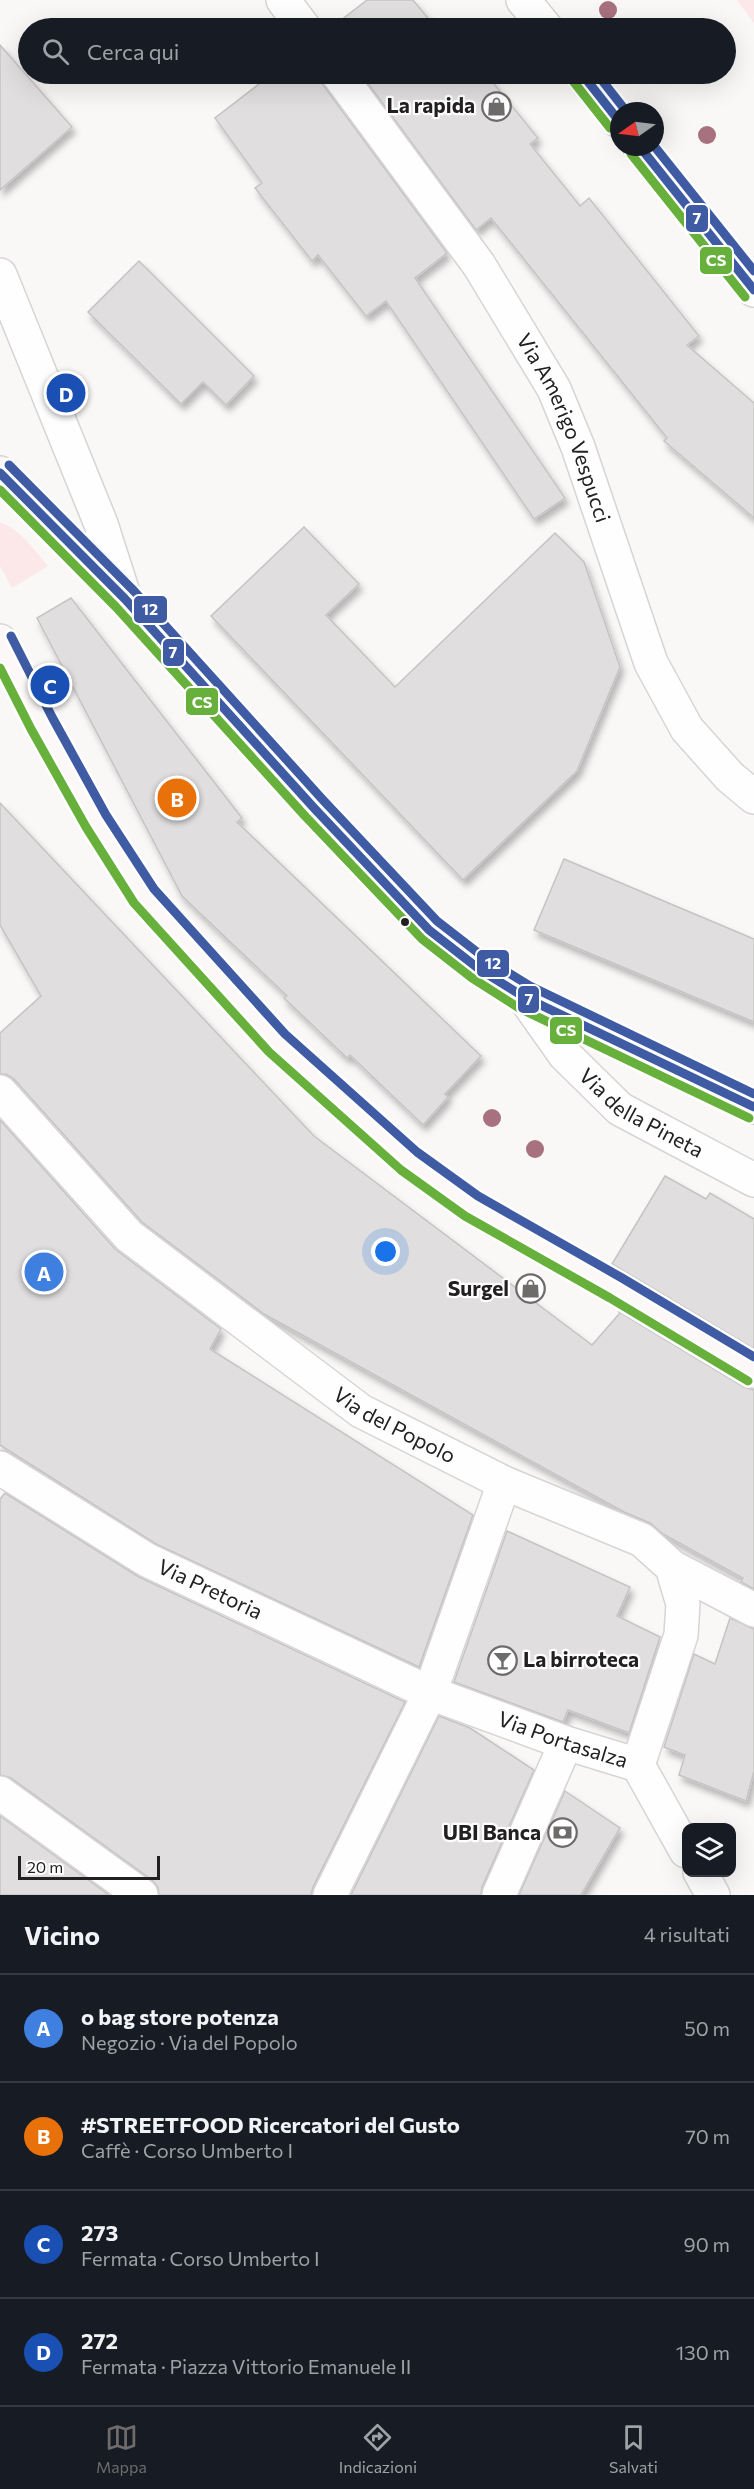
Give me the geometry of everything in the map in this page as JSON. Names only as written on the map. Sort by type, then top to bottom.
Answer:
[{"type":"street","points":[[283,0],[296,18]]},
{"type":"street","points":[[523,0],[538,18]]},
{"type":"street","name":"Via Amerigo Vespucci","points":[[345,84],[479,265],[554,389],[578,447],[651,663],[687,729],[730,777],[754,797]]},
{"type":"street","points":[[590,84],[610,110]]},
{"type":"street","points":[[647,156],[754,290]]},
{"type":"street","points":[[0,275],[101,524],[125,599]]},
{"type":"street","points":[[0,473],[125,599],[314,808],[429,930],[479,969],[524,997],[754,1107]]},
{"type":"street","points":[[0,494],[85,558]]},
{"type":"street","points":[[0,641],[41,723],[96,821],[144,896],[277,1043],[409,1161],[472,1206],[616,1288],[754,1371]]},
{"type":"street","name":"Via della Pineta","points":[[524,997],[565,1055],[620,1109],[754,1180]]},
{"type":"street","name":"Via del Popolo","points":[[0,1092],[129,1236],[361,1411],[504,1483],[642,1540],[672,1567],[754,1610]]},
{"type":"street","name":"Via Pretoria","points":[[6,1469],[147,1560],[429,1693]]},
{"type":"street","points":[[330,1895],[429,1693],[504,1483]]},
{"type":"street","points":[[638,1765],[681,1635],[683,1604],[672,1567]]},
{"type":"street","name":"Via Portasalza","points":[[429,1693],[566,1743],[638,1765],[682,1842]]},
{"type":"street","points":[[499,1895],[566,1743]]},
{"type":"street","points":[[0,1793],[141,1895]]},
{"type":"street","points":[[703,1877],[713,1895]]},
{"type":"shaded area","points":[[737,0],[754,0],[754,23]]},
{"type":"shaded area","points":[[0,522],[20,535],[48,566],[12,588],[0,566]]},
{"type":"building","points":[[367,0],[413,0],[428,18],[344,18]]},
{"type":"building","points":[[0,45],[18,66],[18,84],[34,84],[72,127],[0,190]]},
{"type":"building","points":[[259,84],[323,84],[447,253],[415,278],[565,498],[534,519],[386,301],[366,316],[318,255],[312,261],[255,188],[262,183],[215,118]]},
{"type":"building","points":[[368,84],[494,84],[538,138],[530,144],[580,206],[589,198],[699,336],[687,345],[754,403],[754,518],[664,441],[667,438],[491,218],[476,230]]},
{"type":"building","points":[[139,261],[254,376],[226,405],[203,382],[181,404],[88,312]]},
{"type":"building","points":[[304,527],[359,584],[326,615],[395,687],[555,533],[584,562],[620,667],[577,771],[463,880],[211,616]]},
{"type":"building","points":[[71,598],[242,818],[237,822],[481,1056],[445,1094],[448,1097],[423,1125],[350,1055],[347,1058],[284,998],[287,996],[182,896],[37,618]]},
{"type":"building","points":[[0,803],[314,1136],[592,1345],[620,1313],[618,1311],[744,1387],[754,1390],[754,1589],[741,1582],[743,1578],[663,1534],[650,1523],[624,1512],[264,1314],[142,1222],[14,1079],[6,1074],[0,1074],[0,1033],[41,996],[0,925]]},
{"type":"building","points":[[564,859],[754,939],[754,1022],[534,930]]},
{"type":"building","points":[[0,1120],[115,1249],[221,1329],[210,1349],[473,1515],[419,1667],[156,1544],[0,1445]]},
{"type":"building","points":[[665,1176],[706,1199],[710,1193],[754,1219],[754,1349],[612,1264]]},
{"type":"building","points":[[5,1493],[139,1577],[405,1702],[311,1895],[159,1895],[158,1887],[152,1880],[11,1778],[0,1775],[0,1499]]},
{"type":"building","points":[[507,1531],[630,1587],[617,1616],[660,1637],[629,1733],[568,1710],[563,1722],[454,1682]]},
{"type":"building","points":[[730,1618],[754,1629],[754,1771],[746,1801],[679,1775],[685,1755],[664,1747],[694,1654],[715,1664]]},
{"type":"building","points":[[439,1716],[470,1728],[534,1770],[482,1887],[481,1895],[351,1895]]},
{"type":"building","points":[[565,1791],[620,1828],[581,1895],[519,1895]]},
{"type":"building","points":[[0,1816],[109,1895],[0,1895]]},
{"type":"transit line","name":"CS","points":[[575,84],[610,128]]},
{"type":"transit line","name":"7","points":[[590,84],[610,110]]},
{"type":"transit line","name":"12","points":[[605,84],[619,102]]},
{"type":"transit line","name":"CS","points":[[633,156],[745,297]]},
{"type":"transit line","name":"7","points":[[647,156],[754,290]]},
{"type":"transit line","name":"12","points":[[662,156],[754,271]]},
{"type":"transit line","name":"12","points":[[9,465],[134,591],[323,800],[437,921],[486,959],[530,986],[754,1094]]},
{"type":"transit line","name":"7","points":[[0,473],[125,599],[314,808],[429,930],[479,969],[524,997],[754,1107]]},
{"type":"transit line","name":"CS","points":[[0,490],[116,607],[305,816],[422,939],[472,978],[519,1008],[749,1118]]},
{"type":"transit line","name":"12","points":[[11,636],[106,815],[154,889],[285,1034],[417,1152],[478,1196],[754,1357]]},
{"type":"transit line","name":"CS","points":[[0,668],[86,827],[134,903],[269,1052],[401,1170],[465,1216],[610,1298],[748,1381]]},
{"type":"place","name":"La rapida","points":[[496,106]]},
{"type":"place","name":"272","points":[[66,393]]},
{"type":"place","name":"273","points":[[50,685]]},
{"type":"place","name":"#STREETFOOD Ricercatori del Gusto","points":[[177,798]]},
{"type":"place","name":"o bag store potenza","points":[[44,1272]]},
{"type":"place","name":"Surgel","points":[[530,1289]]},
{"type":"place","name":"La birroteca","points":[[502,1660]]},
{"type":"place","name":"UBI Banca","points":[[562,1833]]}]
